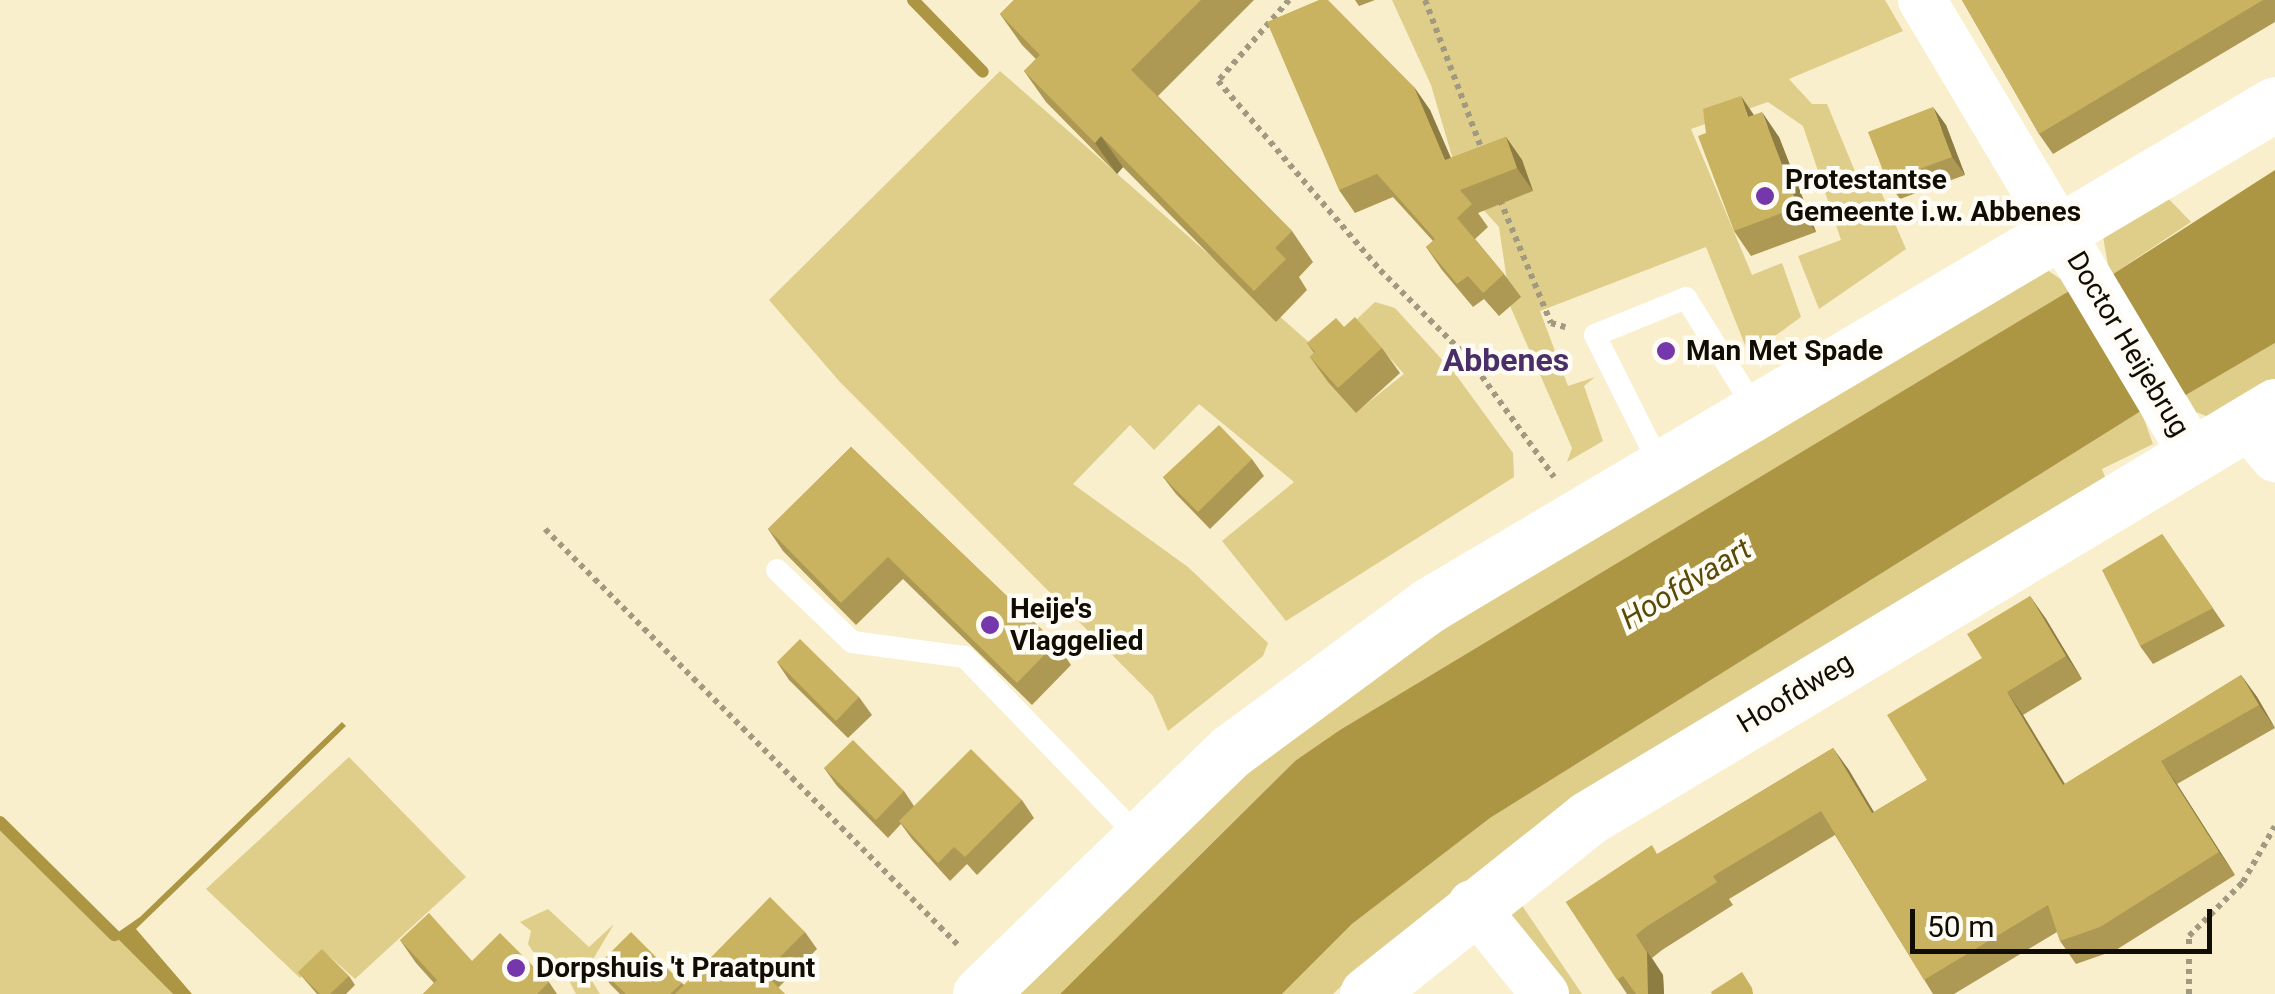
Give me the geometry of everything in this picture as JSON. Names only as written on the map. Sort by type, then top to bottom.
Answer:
[{"type":"main road","points":[[987,986],[1139,837],[1317,682],[1575,517],[1754,409],[2073,252],[2275,104]]},
{"type":"main road","name":"Hoofdweg","points":[[1366,994],[1472,904],[1588,818],[2182,434],[2265,429]]},
{"type":"street","name":"Doctor Heijebrug","points":[[1922,0],[2182,434]]},
{"type":"street","points":[[1472,904],[1545,994]]},
{"type":"lane","points":[[1660,465],[1595,335],[1686,298],[1754,409]]},
{"type":"lane","points":[[777,570],[852,642],[964,657],[1139,837]]},
{"type":"path","points":[[1289,0],[1218,81],[1380,270],[1470,360],[1566,493],[1575,517]]},
{"type":"path","points":[[1426,0],[1488,166]]},
{"type":"path","points":[[1494,184],[1552,323],[1595,335]]},
{"type":"path","points":[[545,529],[987,986]]},
{"type":"path","points":[[2189,994],[2190,936],[2243,882],[2275,826]]},
{"type":"shaded area","points":[[1392,0],[1885,0],[1903,31],[1789,79],[1812,104],[1827,104],[1859,181],[1875,178],[1906,249],[1819,309],[1798,256],[1841,240],[1803,126],[1768,102],[1691,129],[1752,275],[1782,263],[1801,317],[1749,355],[1706,247],[1540,311],[1568,386],[1595,377],[1584,386],[1603,441],[1567,462],[1572,448],[1511,308],[1499,227],[1451,174],[1456,170],[1431,85]]},
{"type":"shaded area","points":[[1000,71],[1312,345],[1356,412],[1404,374],[1356,320],[1375,302],[1395,308],[1456,375],[1513,453],[1514,477],[1286,621],[1222,541],[1294,482],[1199,404],[1154,450],[1130,425],[1073,484],[1188,567],[1268,643],[1263,656],[1168,731],[1153,696],[840,382],[769,300]]},
{"type":"shaded area","points":[[2165,195],[2191,222],[2110,276],[2102,231]]},
{"type":"shaded area","points":[[2041,266],[2074,288],[1295,761],[1060,994],[1006,994],[1256,744]]},
{"type":"shaded area","points":[[2275,343],[2275,384],[2216,420],[2196,412],[2186,395]]},
{"type":"shaded area","points":[[2141,411],[2153,444],[2102,469],[2108,485],[1379,950],[1333,994],[1282,994],[1352,924],[1490,818]]},
{"type":"shaded area","points":[[349,757],[466,877],[355,979],[327,954],[300,978],[206,889]]},
{"type":"shaded area","points":[[0,829],[114,935],[173,994],[0,994]]},
{"type":"shaded area","points":[[1521,904],[1582,994],[1558,994],[1504,917]]},
{"type":"shaded area","points":[[548,909],[589,947],[614,924],[586,971],[600,994],[576,994],[565,973],[548,975],[528,944],[531,931],[520,922]]},
{"type":"water","name":"Hoofdvaart","points":[[2275,170],[2275,343],[2186,395],[2141,411],[1490,818],[1352,924],[1282,994],[1060,994],[1295,761],[1340,730],[2074,288],[2110,276]]},
{"type":"water","points":[[342,722],[346,726],[136,929],[192,994],[173,994],[114,935],[140,917]]},
{"type":"building","points":[[1014,0],[1201,0],[1131,70],[1292,231],[1275,248],[1286,259],[1254,291],[1101,136],[1095,143],[1024,71],[1040,55],[1000,14]]},
{"type":"building","points":[[1319,0],[1328,0],[1414,87],[1445,160],[1506,137],[1517,168],[1460,190],[1472,204],[1457,218],[1504,274],[1483,293],[1468,276],[1457,284],[1426,247],[1435,239],[1377,174],[1339,190],[1267,22]]},
{"type":"building","points":[[1962,0],[2263,0],[2039,134]]},
{"type":"building","name":"Protestantse Gemeente i.w. Abbenes","points":[[1741,96],[1748,117],[1762,112],[1798,207],[1734,231],[1698,136],[1706,133],[1703,109]]},
{"type":"building","points":[[1933,107],[1952,157],[1887,181],[1868,132]]},
{"type":"building","points":[[1355,317],[1382,348],[1338,388],[1310,357],[1315,352],[1307,343],[1336,318],[1344,327]]},
{"type":"building","points":[[1219,425],[1252,459],[1198,512],[1163,477]]},
{"type":"building","points":[[851,447],[1056,643],[1017,683],[888,557],[841,603],[768,529]]},
{"type":"building","points":[[2162,534],[2213,608],[2140,646],[2102,570]]},
{"type":"building","points":[[2030,596],[2066,656],[2007,692],[2063,785],[2241,675],[2259,705],[2161,761],[2219,852],[2100,927],[2060,941],[2048,905],[1924,980],[1821,811],[1713,876],[1717,882],[1636,935],[1647,952],[1648,994],[1636,994],[1623,976],[1617,980],[1566,902],[1652,845],[1657,854],[1833,748],[1872,813],[1927,780],[1887,715],[1982,658],[1967,634]]},
{"type":"building","points":[[800,639],[859,697],[836,721],[777,662]]},
{"type":"building","points":[[853,740],[904,791],[876,820],[824,768]]},
{"type":"building","points":[[971,749],[1022,800],[965,857],[954,847],[938,863],[899,821]]},
{"type":"building","points":[[770,897],[805,932],[764,973],[785,994],[675,994]]},
{"type":"building","points":[[429,913],[472,961],[500,933],[549,982],[537,994],[423,994],[437,980],[400,940]]},
{"type":"building","points":[[631,932],[682,983],[670,994],[626,994],[597,966]]},
{"type":"building","points":[[322,949],[349,976],[330,994],[320,994],[298,972]]},
{"type":"building","points":[[1742,972],[1753,994],[1712,994],[1711,992]]},
{"type":"waterway","points":[[913,0],[983,72]]},
{"type":"waterway","points":[[0,822],[114,935]]},
{"type":"place","name":"Protestantse Gemeente i.w. Abbenes","points":[[1765,196]]},
{"type":"place","name":"Man Met Spade","points":[[1666,351]]},
{"type":"place","name":"Heije's Vlaggelied","points":[[990,625]]},
{"type":"place","name":"Dorpshuis 't Praatpunt","points":[[516,968]]},
{"type":"district","name":"Abbenes","points":[[1506,360]]}]
